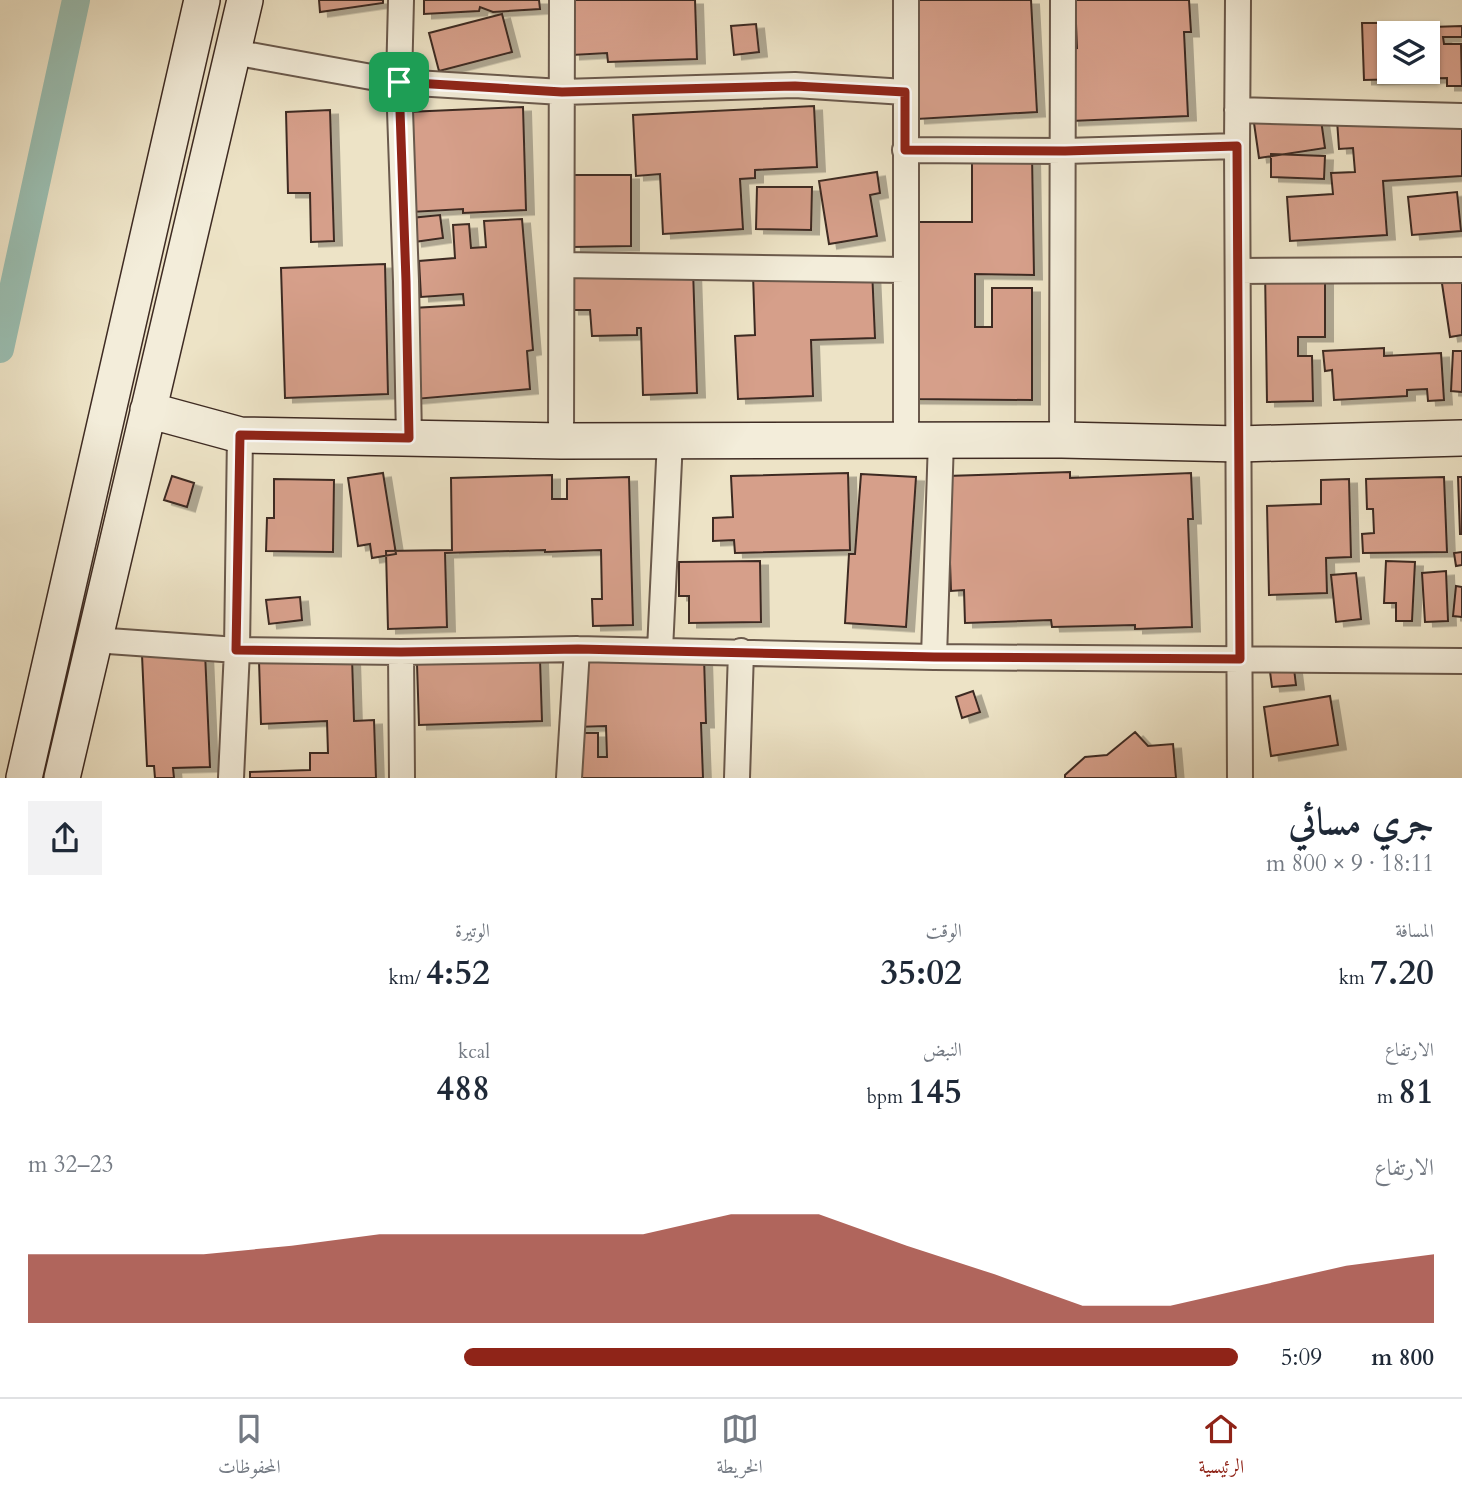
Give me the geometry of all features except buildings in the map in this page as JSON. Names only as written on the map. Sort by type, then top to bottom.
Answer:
[{"type":"main road","points":[[24,778],[202,0]]},
{"type":"main road","points":[[62,778],[245,0]]},
{"type":"main road","points":[[148,410],[240,435],[561,441],[1062,440],[1239,444],[1462,438]]},
{"type":"street","points":[[401,0],[399,82],[409,438]]},
{"type":"street","points":[[561,441],[562,0]]},
{"type":"street","points":[[906,0],[906,440]]},
{"type":"street","points":[[1062,440],[1065,151],[1063,0]]},
{"type":"street","points":[[1238,0],[1240,778]]},
{"type":"street","points":[[233,52],[399,82],[562,92],[795,86],[905,92]]},
{"type":"street","points":[[1237,110],[1462,116]]},
{"type":"street","points":[[905,150],[1065,151],[1237,146]]},
{"type":"street","points":[[562,265],[905,271]]},
{"type":"street","points":[[1238,271],[1462,270]]},
{"type":"street","points":[[231,778],[240,435]]},
{"type":"street","points":[[660,650],[670,440]]},
{"type":"street","points":[[934,657],[941,440]]},
{"type":"street","points":[[94,640],[236,650],[401,652],[578,649],[934,657],[1462,661]]},
{"type":"street","points":[[569,778],[578,649]]},
{"type":"street","points":[[737,778],[741,651]]},
{"type":"street","points":[[401,652],[402,778]]},
{"type":"waterway","points":[[0,349],[76,0]]},
{"type":"route","points":[[399,82],[562,92],[795,86],[905,92],[905,150],[1065,151],[1237,146],[1240,659],[934,657],[578,649],[401,652],[236,650],[240,435],[409,438],[399,82]]}]
